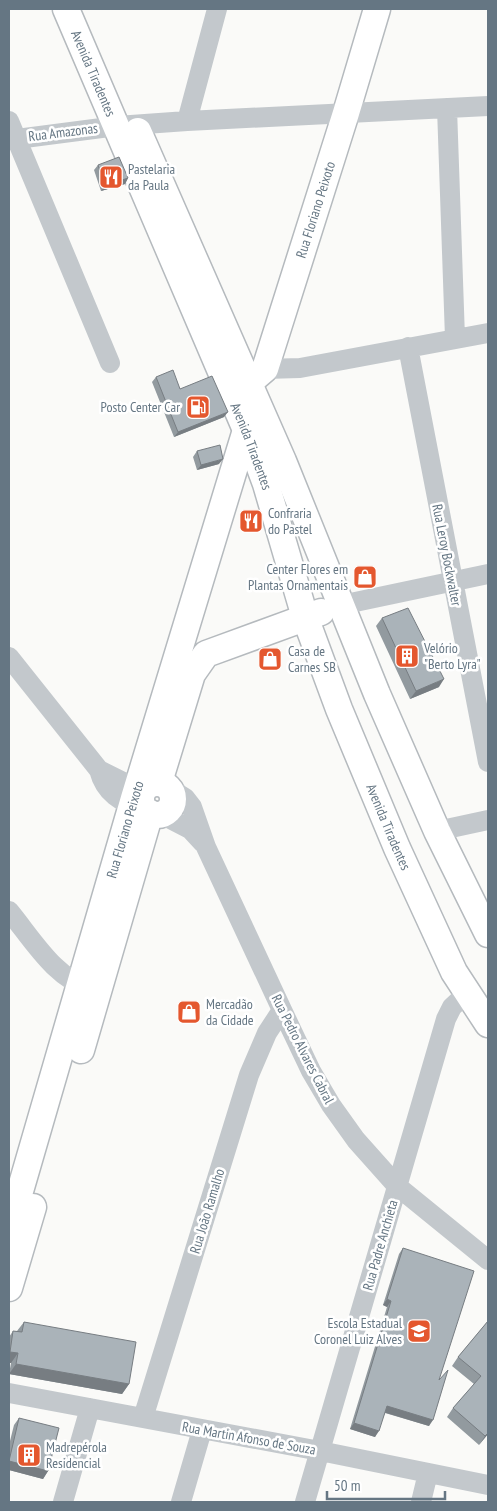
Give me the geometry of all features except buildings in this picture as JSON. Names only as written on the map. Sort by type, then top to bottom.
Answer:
[{"type":"main road","name":"Avenida Tiradentes","points":[[66,9],[126,125],[249,383],[377,694],[437,830],[488,934]]},
{"type":"main road","name":"Avenida Tiradentes","points":[[85,9],[126,125]]},
{"type":"main road","name":"Rua Floriano Peixoto","points":[[249,383],[346,114],[377,9]]},
{"type":"main road","name":"Avenida Tiradentes","points":[[249,383],[246,430],[266,484],[305,617],[339,709],[397,848],[454,972],[488,1024]]},
{"type":"main road","name":"Rua Floriano Peixoto","points":[[151,798],[186,631],[246,430]]},
{"type":"main road","points":[[186,631],[206,654],[341,605]]},
{"type":"main road","name":"Rua Floriano Peixoto","points":[[9,1229],[90,989],[192,674],[206,654]]},
{"type":"main road","name":"Rua Floriano Peixoto","points":[[9,1288],[90,989]]},
{"type":"street","points":[[186,121],[217,9]]},
{"type":"street","name":"Rua Amazonas","points":[[11,133],[186,121],[488,106]]},
{"type":"street","points":[[447,108],[455,338]]},
{"type":"street","points":[[11,133],[110,363]]},
{"type":"street","points":[[249,383],[300,368],[488,333]]},
{"type":"street","name":"Rua Leroy Bockwalter","points":[[408,347],[488,762]]},
{"type":"street","points":[[341,605],[488,574]]},
{"type":"street","points":[[9,657],[99,770],[151,798]]},
{"type":"street","name":"Rua Pedro Alvares Cabral","points":[[151,798],[190,829],[206,846]]},
{"type":"street","name":"Rua Pedro Alvares Cabral","points":[[151,798],[185,798],[192,807],[206,846],[311,1071],[331,1105],[356,1140],[397,1186],[488,1260]]},
{"type":"street","points":[[437,830],[488,820]]},
{"type":"street","points":[[9,911],[54,967],[68,980],[90,989]]},
{"type":"street","name":"Rua Padre Anchieta","points":[[305,1502],[446,1019],[452,1007],[467,993]]},
{"type":"street","name":"Rua João Ramalho","points":[[143,1418],[249,1075],[257,1053],[282,1010]]},
{"type":"street","name":"Rua Martin Afonso de Souza","points":[[9,1393],[320,1451],[488,1485]]},
{"type":"street","points":[[63,1502],[90,1408]]},
{"type":"street","points":[[181,1502],[202,1430]]},
{"type":"street","points":[[421,1502],[428,1472]]},
{"type":"place","name":"Pastelaria da Paula","points":[[111,177]]},
{"type":"place","name":"Posto Center Car","points":[[198,407]]},
{"type":"place","name":"Confraria do Pastel","points":[[251,521]]},
{"type":"place","name":"Center Flores em Plantas Ornamentais","points":[[365,577]]},
{"type":"place","name":"Velório \"Berto Lyra\"","points":[[407,656]]},
{"type":"place","name":"Casa de Carnes SB","points":[[270,659]]},
{"type":"place","name":"Mercadão da Cidade","points":[[189,1012]]},
{"type":"place","name":"Escola Estadual Coronel Luiz Alves","points":[[419,1331]]},
{"type":"place","name":"Madrepérola Residencial","points":[[29,1455]]}]
